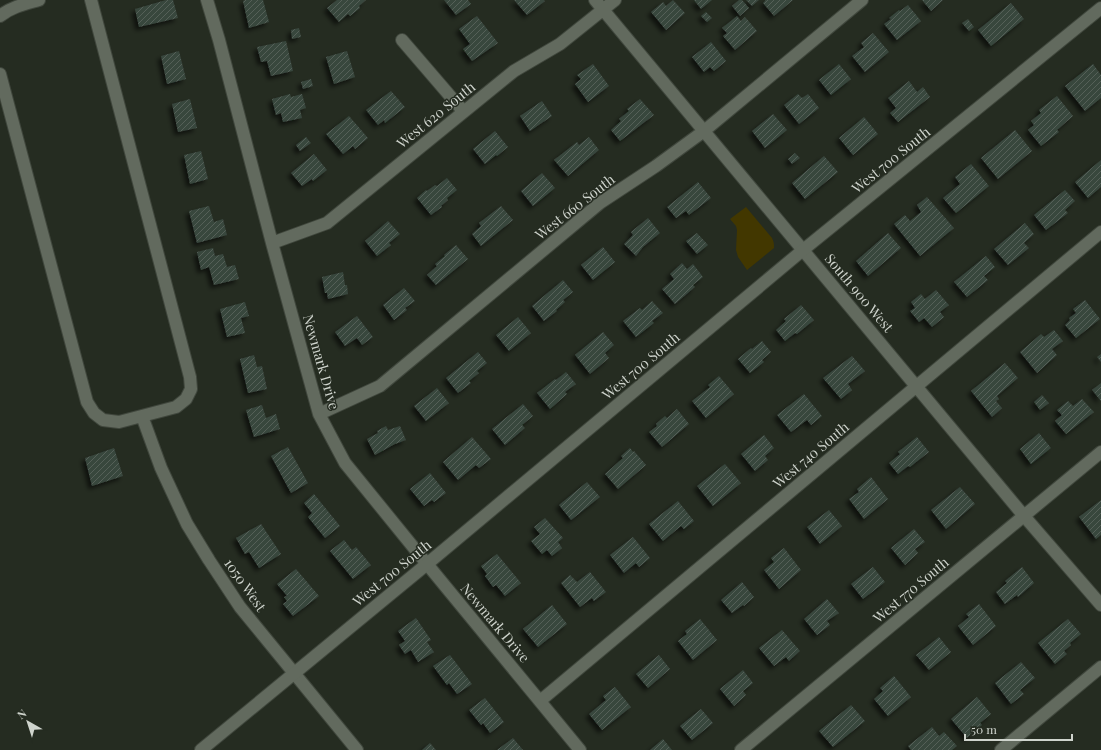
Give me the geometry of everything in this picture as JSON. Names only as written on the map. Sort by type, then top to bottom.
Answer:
[{"type":"street","points":[[0,16],[4,12],[39,0]]},
{"type":"street","points":[[0,74],[87,402],[94,413],[103,420],[118,422],[176,407],[186,399],[191,388],[190,377],[91,0]]},
{"type":"street","name":"Newmark Drive","points":[[207,0],[319,414],[345,463],[580,750]]},
{"type":"street","name":"West 620 South","points":[[272,243],[327,223],[514,71],[560,44],[599,5],[615,0]]},
{"type":"street","name":"West 660 South","points":[[319,414],[380,386],[600,203],[656,166],[704,131],[862,0]]},
{"type":"street","name":"South 900 West","points":[[599,5],[1024,516],[1101,605]]},
{"type":"street","name":"West 700 South","points":[[201,750],[427,564],[803,250],[1101,8]]},
{"type":"street","points":[[402,40],[463,111]]},
{"type":"street","name":"West 740 South","points":[[540,701],[1101,232]]},
{"type":"street","name":"1050 West","points":[[142,416],[161,468],[187,524],[209,560],[240,607],[357,750]]},
{"type":"street","name":"West 770 South","points":[[741,750],[1101,452]]},
{"type":"street","points":[[1001,750],[1101,668]]},
{"type":"shaded area","points":[[746,207],[774,242],[774,248],[747,270],[738,257],[736,250],[737,230],[736,226],[730,219]]},
{"type":"building","points":[[166,0],[173,0],[178,18],[139,27],[135,9]]},
{"type":"building","points":[[263,0],[269,22],[249,28],[243,1]]},
{"type":"building","points":[[337,0],[366,0],[359,6],[360,8],[350,16],[348,14],[339,22],[327,8]]},
{"type":"building","points":[[444,0],[468,0],[471,4],[456,15]]},
{"type":"building","points":[[514,0],[544,0],[545,1],[527,15]]},
{"type":"building","points":[[673,0],[685,13],[666,30],[651,12],[663,2],[666,6]]},
{"type":"building","points":[[694,0],[712,0],[701,9]]},
{"type":"building","points":[[739,0],[742,0],[749,8],[740,16],[732,6]]},
{"type":"building","points":[[746,0],[759,0],[752,6]]},
{"type":"building","points":[[765,0],[793,0],[774,16],[763,3]]},
{"type":"building","points":[[922,0],[943,0],[931,11]]},
{"type":"building","points":[[1011,3],[1024,19],[991,46],[978,30]]},
{"type":"building","points":[[908,5],[921,21],[897,40],[884,24],[899,10],[900,11]]},
{"type":"building","points":[[706,12],[712,18],[707,22],[701,16]]},
{"type":"building","points":[[477,16],[498,43],[472,61],[463,49],[470,44],[459,29]]},
{"type":"building","points":[[737,16],[741,21],[745,17],[757,31],[735,50],[723,36],[727,33],[722,28]]},
{"type":"building","points":[[968,19],[974,27],[969,31],[962,23]]},
{"type":"building","points":[[299,28],[301,37],[292,39],[291,30]]},
{"type":"building","points":[[873,33],[889,52],[865,72],[852,56],[864,47],[861,43]]},
{"type":"building","points":[[286,41],[293,71],[271,76],[267,61],[261,62],[257,47]]},
{"type":"building","points":[[711,42],[726,61],[714,71],[710,67],[704,72],[692,57]]},
{"type":"building","points":[[179,51],[186,79],[167,84],[161,56]]},
{"type":"building","points":[[347,51],[355,77],[334,84],[326,57]]},
{"type":"building","points":[[593,64],[609,86],[588,102],[575,84],[581,79],[577,75]]},
{"type":"building","points":[[839,64],[851,79],[831,95],[819,80]]},
{"type":"building","points":[[1093,64],[1101,75],[1101,98],[1085,111],[1065,86]]},
{"type":"building","points":[[311,79],[313,86],[303,89],[301,82]]},
{"type":"building","points":[[909,81],[917,92],[923,87],[930,97],[898,122],[890,113],[896,108],[888,98]]},
{"type":"building","points":[[391,91],[405,107],[385,123],[384,120],[378,125],[366,110]]},
{"type":"building","points":[[290,94],[291,97],[302,94],[306,108],[300,110],[302,118],[283,122],[281,113],[276,115],[272,99]]},
{"type":"building","points":[[798,94],[802,98],[808,94],[819,108],[799,124],[784,105]]},
{"type":"building","points":[[1057,96],[1073,116],[1057,130],[1059,132],[1041,146],[1028,130],[1034,125],[1031,121],[1041,113],[1039,110]]},
{"type":"building","points":[[190,99],[197,128],[178,132],[172,104]]},
{"type":"building","points":[[640,99],[654,115],[620,141],[611,130],[621,121],[619,119],[629,111],[627,109]]},
{"type":"building","points":[[542,101],[552,116],[530,131],[520,116]]},
{"type":"building","points":[[773,114],[787,130],[765,148],[752,131]]},
{"type":"building","points":[[349,116],[368,138],[355,149],[353,146],[343,154],[326,134]]},
{"type":"building","points":[[864,117],[878,134],[853,155],[839,138]]},
{"type":"building","points":[[1015,130],[1032,151],[998,179],[981,158]]},
{"type":"building","points":[[495,131],[508,147],[485,164],[473,149]]},
{"type":"building","points":[[306,137],[311,143],[300,151],[296,145]]},
{"type":"building","points":[[589,137],[599,150],[568,176],[554,160],[577,142],[579,145]]},
{"type":"building","points":[[201,151],[208,179],[190,184],[184,155]]},
{"type":"building","points":[[795,153],[800,158],[792,164],[788,159]]},
{"type":"building","points":[[314,154],[327,170],[313,181],[312,179],[302,186],[291,173]]},
{"type":"building","points":[[824,156],[838,172],[805,199],[792,183]]},
{"type":"building","points":[[1101,160],[1101,187],[1088,198],[1075,182]]},
{"type":"building","points":[[971,164],[989,186],[956,213],[943,198],[960,184],[955,177]]},
{"type":"building","points":[[542,173],[555,188],[533,206],[521,191]]},
{"type":"building","points":[[447,178],[457,190],[447,198],[448,200],[441,206],[442,207],[431,215],[417,198],[426,190],[427,191],[435,185],[437,186]]},
{"type":"building","points":[[698,182],[711,198],[689,215],[686,211],[676,218],[667,207]]},
{"type":"building","points":[[1065,190],[1075,201],[1065,210],[1068,213],[1046,230],[1034,215]]},
{"type":"building","points":[[927,197],[954,228],[920,256],[894,224],[905,215],[910,221],[921,212],[917,205]]},
{"type":"building","points":[[209,206],[214,222],[223,219],[227,235],[197,243],[189,211]]},
{"type":"building","points":[[501,206],[513,220],[481,246],[472,234],[481,226],[479,223]]},
{"type":"building","points":[[648,218],[660,233],[643,247],[636,256],[624,244],[633,235],[631,232]]},
{"type":"building","points":[[388,221],[400,234],[389,243],[391,245],[377,256],[365,241]]},
{"type":"building","points":[[1025,223],[1034,234],[1024,243],[1029,248],[1008,265],[994,249]]},
{"type":"building","points":[[697,233],[708,245],[697,254],[686,241]]},
{"type":"building","points":[[888,233],[901,248],[868,276],[856,261]]},
{"type":"building","points":[[456,245],[468,259],[436,285],[427,275],[437,266],[435,264]]},
{"type":"building","points":[[603,247],[615,262],[593,280],[581,265]]},
{"type":"building","points":[[213,248],[215,256],[223,254],[227,267],[235,265],[239,279],[214,285],[209,267],[201,270],[197,252]]},
{"type":"building","points":[[986,256],[995,267],[984,276],[988,280],[967,297],[954,282]]},
{"type":"building","points":[[682,263],[687,269],[693,264],[703,277],[693,285],[695,287],[675,304],[662,289],[674,279],[670,274]]},
{"type":"building","points":[[343,272],[348,294],[328,299],[327,293],[325,293],[322,277]]},
{"type":"building","points":[[563,280],[573,292],[563,300],[565,302],[556,310],[557,311],[544,321],[532,306]]},
{"type":"building","points":[[404,288],[415,301],[405,308],[407,310],[394,320],[383,305]]},
{"type":"building","points":[[936,290],[949,305],[940,312],[944,317],[932,327],[924,318],[919,322],[910,311],[915,308],[911,302],[921,294],[925,299]]},
{"type":"building","points":[[1085,300],[1100,319],[1076,338],[1065,325],[1070,320],[1069,318],[1076,313],[1073,309]]},
{"type":"building","points":[[652,301],[663,313],[652,321],[654,323],[636,337],[623,321],[640,308],[642,310]]},
{"type":"building","points":[[245,302],[249,316],[241,318],[245,333],[227,337],[220,309]]},
{"type":"building","points":[[801,305],[814,320],[797,334],[795,333],[785,341],[776,330],[786,321],[784,319]]},
{"type":"building","points":[[357,316],[373,337],[362,345],[357,338],[345,346],[335,332]]},
{"type":"building","points":[[518,317],[531,333],[509,351],[496,335]]},
{"type":"building","points":[[1054,330],[1063,341],[1052,349],[1057,355],[1037,373],[1020,352],[1041,334],[1044,337]]},
{"type":"building","points":[[603,332],[614,345],[605,353],[609,358],[590,374],[575,355]]},
{"type":"building","points":[[762,341],[771,352],[762,360],[764,362],[750,373],[738,359]]},
{"type":"building","points":[[478,352],[487,363],[477,371],[479,373],[469,381],[471,383],[458,393],[446,378]]},
{"type":"building","points":[[1101,354],[1101,362],[1097,357]]},
{"type":"building","points":[[254,355],[257,367],[262,366],[267,389],[248,393],[240,359]]},
{"type":"building","points":[[852,356],[865,371],[848,384],[852,390],[841,399],[823,378]]},
{"type":"building","points":[[1005,363],[1018,378],[997,396],[999,399],[996,401],[1002,408],[992,417],[971,391]]},
{"type":"building","points":[[566,372],[576,384],[565,392],[567,394],[550,409],[537,393]]},
{"type":"building","points":[[719,376],[734,394],[706,418],[692,401],[710,387],[708,385]]},
{"type":"building","points":[[1101,383],[1101,401],[1092,390]]},
{"type":"building","points":[[437,388],[449,403],[426,421],[414,406]]},
{"type":"building","points":[[804,394],[822,416],[811,425],[807,420],[791,432],[777,415]]},
{"type":"building","points":[[1042,395],[1049,403],[1040,410],[1034,402]]},
{"type":"building","points":[[1082,399],[1094,412],[1066,434],[1055,421],[1062,415],[1057,410],[1068,401],[1073,406]]},
{"type":"building","points":[[523,404],[533,416],[522,425],[525,428],[505,445],[492,429]]},
{"type":"building","points":[[262,405],[266,418],[276,414],[280,429],[254,437],[246,410]]},
{"type":"building","points":[[677,409],[689,424],[662,447],[649,432],[657,426],[656,424],[665,416],[667,418]]},
{"type":"building","points":[[386,426],[388,430],[400,426],[406,440],[375,455],[367,439],[378,433],[377,431]]},
{"type":"building","points":[[1039,433],[1051,448],[1031,464],[1020,449]]},
{"type":"building","points":[[764,435],[774,448],[765,456],[768,460],[755,471],[741,454]]},
{"type":"building","points":[[472,437],[491,459],[479,468],[476,465],[458,480],[443,462]]},
{"type":"building","points":[[917,437],[929,452],[910,467],[908,466],[898,474],[889,463],[900,454],[898,452]]},
{"type":"building","points":[[288,447],[308,483],[291,493],[271,456]]},
{"type":"building","points":[[114,448],[123,476],[92,486],[85,458]]},
{"type":"building","points":[[630,448],[646,465],[618,489],[605,474],[623,458],[621,456]]},
{"type":"building","points":[[725,464],[741,483],[713,506],[697,486]]},
{"type":"building","points":[[430,473],[446,493],[434,502],[432,500],[424,506],[410,489]]},
{"type":"building","points":[[871,477],[888,499],[864,519],[849,499],[859,492],[857,489]]},
{"type":"building","points":[[587,482],[600,497],[571,520],[559,505]]},
{"type":"building","points":[[960,487],[975,504],[946,529],[931,510]]},
{"type":"building","points":[[314,494],[340,526],[325,538],[308,517],[312,513],[304,503]]},
{"type":"building","points":[[1101,500],[1101,535],[1096,539],[1079,517]]},
{"type":"building","points":[[678,501],[694,521],[684,529],[681,526],[663,541],[649,524]]},
{"type":"building","points":[[829,510],[842,526],[820,544],[807,527]]},
{"type":"building","points":[[545,518],[563,538],[558,542],[562,548],[552,556],[547,550],[542,554],[531,541],[540,534],[534,527]]},
{"type":"building","points":[[261,524],[281,554],[259,568],[249,552],[245,554],[236,538]]},
{"type":"building","points":[[914,529],[925,542],[915,549],[918,553],[905,565],[891,548]]},
{"type":"building","points":[[633,537],[650,558],[639,567],[636,563],[624,573],[610,555]]},
{"type":"building","points":[[344,540],[352,550],[356,547],[371,565],[353,579],[330,551]]},
{"type":"building","points":[[784,548],[801,570],[779,589],[764,570],[774,562],[771,558]]},
{"type":"building","points":[[497,554],[521,583],[505,596],[496,585],[493,587],[485,576],[487,574],[481,566]]},
{"type":"building","points":[[873,567],[885,582],[863,599],[851,584]]},
{"type":"building","points":[[1022,567],[1034,583],[1018,597],[1017,595],[1005,604],[996,592],[1007,583],[1005,581]]},
{"type":"building","points":[[296,569],[319,596],[293,616],[283,604],[287,601],[284,597],[287,596],[277,584]]},
{"type":"building","points":[[590,572],[606,592],[594,601],[592,598],[580,607],[561,583],[570,575],[577,582]]},
{"type":"building","points":[[742,582],[754,597],[744,606],[743,605],[732,613],[721,600]]},
{"type":"building","points":[[827,599],[839,613],[827,621],[830,625],[817,635],[804,619]]},
{"type":"building","points":[[979,604],[996,626],[973,645],[958,626],[969,617],[966,614]]},
{"type":"building","points":[[552,605],[567,624],[538,647],[523,629]]},
{"type":"building","points":[[416,618],[431,640],[427,642],[434,652],[418,662],[411,650],[405,654],[399,645],[405,641],[398,631]]},
{"type":"building","points":[[700,619],[717,640],[693,660],[678,641],[687,634],[685,631]]},
{"type":"building","points":[[1068,619],[1081,634],[1070,643],[1071,645],[1064,651],[1067,654],[1055,664],[1038,643]]},
{"type":"building","points":[[782,630],[800,651],[789,661],[786,657],[774,666],[759,648]]},
{"type":"building","points":[[939,637],[951,652],[929,670],[916,655]]},
{"type":"building","points":[[450,655],[472,684],[457,694],[449,683],[447,685],[433,666]]},
{"type":"building","points":[[659,655],[670,669],[648,688],[636,674]]},
{"type":"building","points":[[1021,662],[1035,678],[1020,690],[1024,694],[1011,704],[995,683]]},
{"type":"building","points":[[743,670],[753,683],[743,691],[746,695],[734,706],[720,689]]},
{"type":"building","points":[[894,676],[911,697],[888,716],[874,699],[883,691],[880,688]]},
{"type":"building","points":[[615,687],[631,707],[602,730],[589,714],[606,700],[603,696]]},
{"type":"building","points":[[977,697],[991,714],[980,723],[982,725],[967,738],[951,719]]},
{"type":"building","points":[[485,698],[504,722],[490,733],[483,723],[481,725],[469,710]]},
{"type":"building","points":[[851,705],[865,721],[833,747],[819,731]]},
{"type":"building","points":[[701,709],[713,723],[692,740],[680,726]]},
{"type":"building","points":[[932,727],[939,736],[944,732],[957,746],[952,750],[911,750],[908,746]]},
{"type":"building","points":[[513,738],[523,750],[497,750]]},
{"type":"building","points":[[663,739],[672,750],[650,750]]},
{"type":"building","points":[[430,743],[436,750],[422,750]]}]
